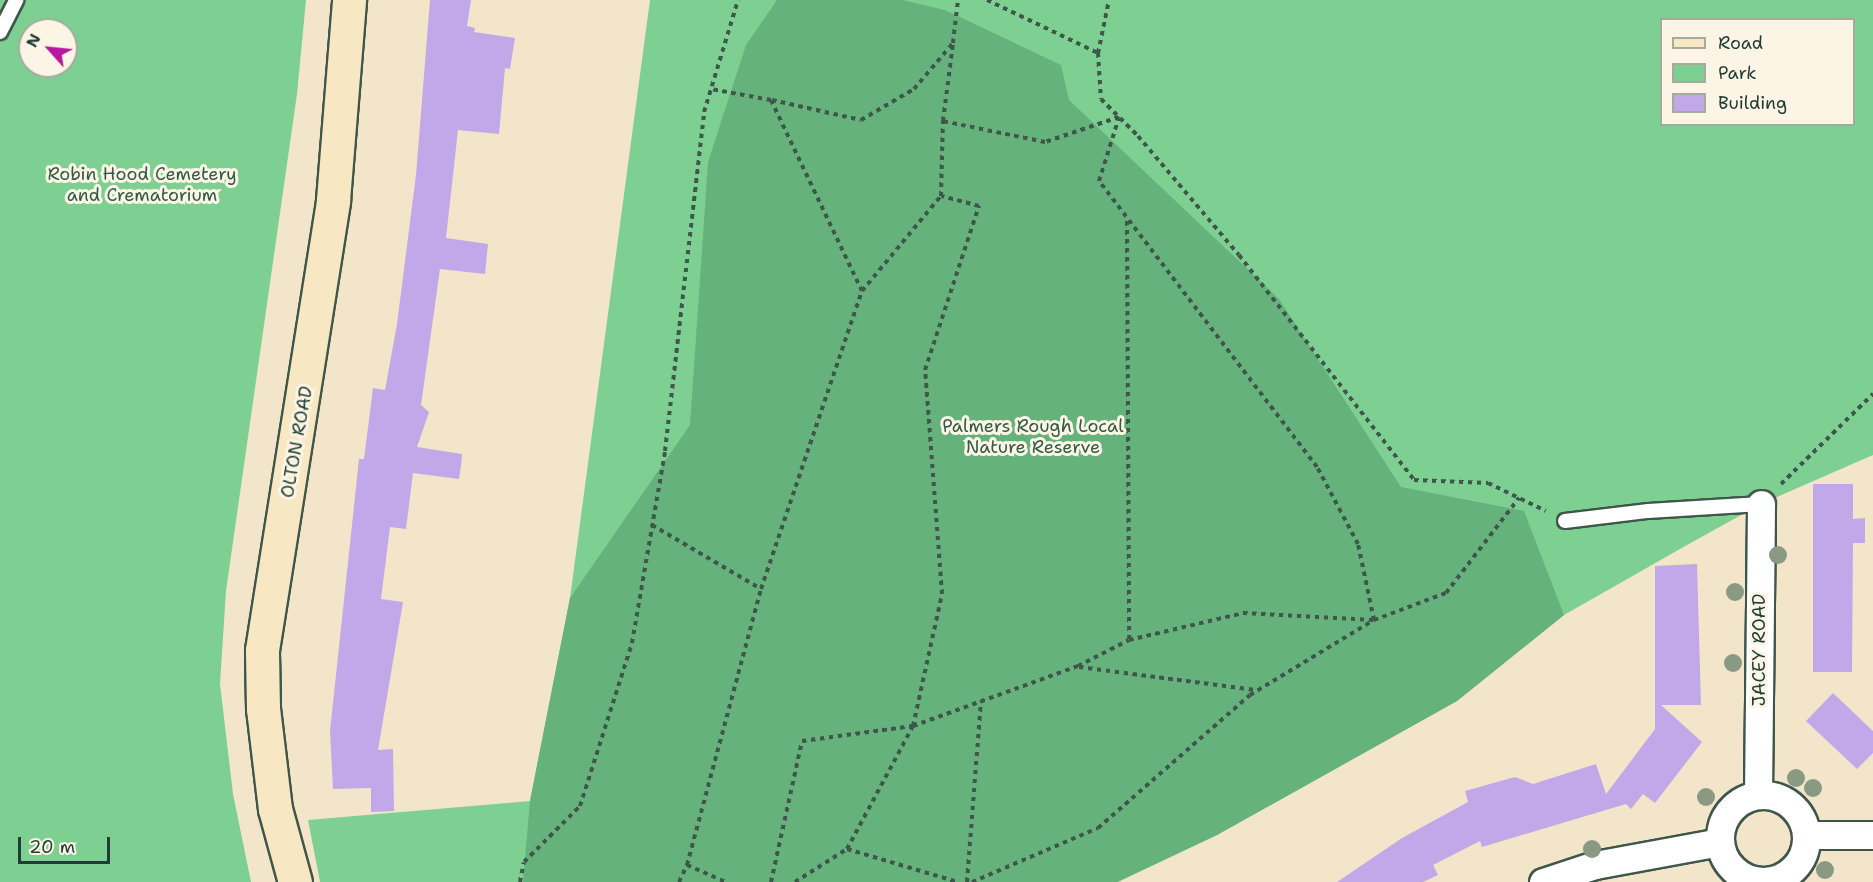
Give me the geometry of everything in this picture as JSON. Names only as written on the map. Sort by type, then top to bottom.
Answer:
[{"type":"street","name":"OLTON ROAD","points":[[295,882],[275,808],[263,709],[262,650],[333,200],[349,0]]},
{"type":"street","name":"JACEY ROAD","points":[[1758,795],[1761,504]]},
{"type":"street","points":[[1758,795],[1777,797],[1791,806],[1802,819],[1806,835],[1804,852],[1796,866],[1783,877],[1768,882],[1750,879],[1735,871],[1725,858],[1720,842],[1722,825],[1730,810],[1758,795]]},
{"type":"street","points":[[1806,835],[1873,835]]},
{"type":"street","points":[[1543,882],[1595,865],[1720,842]]},
{"type":"lane","points":[[0,32],[16,0]]},
{"type":"lane","points":[[1565,521],[1648,511],[1761,504]]},
{"type":"path","points":[[520,882],[524,862],[580,806],[632,643],[665,451],[704,112],[738,0]]},
{"type":"path","points":[[679,882],[687,865],[761,589],[862,291],[941,196],[943,121],[958,0]]},
{"type":"path","points":[[987,0],[1098,53]]},
{"type":"path","points":[[1109,0],[1098,53],[1101,99],[1239,255],[1414,480],[1488,483],[1565,521]]},
{"type":"path","points":[[711,89],[861,120],[914,89],[953,42]]},
{"type":"path","points":[[771,100],[862,291]]},
{"type":"path","points":[[943,121],[1045,142],[1119,117]]},
{"type":"path","points":[[1119,117],[1099,181],[1127,221],[1317,467],[1358,544],[1374,620]]},
{"type":"path","points":[[795,882],[847,849],[913,726],[942,594],[925,370],[979,206],[941,196]]},
{"type":"path","points":[[1127,221],[1130,640]]},
{"type":"path","points":[[1761,504],[1873,394]]},
{"type":"path","points":[[972,882],[1098,828],[1258,690],[1374,620],[1446,593],[1519,498]]},
{"type":"path","points":[[652,525],[761,589]]},
{"type":"path","points":[[771,882],[802,741],[913,726],[1078,666],[1130,640],[1243,613],[1374,620]]},
{"type":"path","points":[[1078,666],[1258,690]]},
{"type":"path","points":[[967,882],[981,702]]},
{"type":"path","points":[[847,849],[958,882]]},
{"type":"path","points":[[687,865],[726,882]]},
{"type":"green space","name":"Robin Hood Cemetery and Crematorium","points":[[0,0],[306,0],[297,94],[226,591],[220,684],[233,794],[251,882],[0,882]]},
{"type":"green space","name":"Palmers Rough Local Nature Reserve","points":[[650,0],[1873,0],[1873,455],[1761,504],[1687,545],[1564,615],[1457,701],[1217,835],[1118,882],[320,882],[308,820],[530,801],[570,598]]},
{"type":"green space","name":"Palmers Rough Local Nature Reserve","points":[[777,0],[902,0],[945,10],[1061,65],[1069,100],[1279,299],[1401,487],[1524,511],[1564,615],[1457,701],[1217,835],[1117,882],[523,882],[530,801],[570,598],[690,425],[708,162],[746,45]]},
{"type":"building","points":[[430,0],[471,0],[467,26],[475,28],[474,32],[515,38],[510,69],[505,68],[499,134],[458,130],[446,238],[488,244],[485,274],[440,269],[421,405],[429,412],[417,447],[462,454],[461,466],[459,479],[413,473],[406,529],[390,527],[381,599],[403,602],[378,750],[393,749],[394,811],[371,812],[371,788],[333,789],[330,731],[359,459],[364,459],[373,388],[385,390],[397,324],[416,175]]},
{"type":"building","points":[[1813,484],[1853,484],[1853,519],[1865,518],[1865,543],[1853,543],[1852,672],[1813,672]]},
{"type":"building","points":[[1697,564],[1701,705],[1661,705],[1702,742],[1655,803],[1643,794],[1631,809],[1626,804],[1482,847],[1480,841],[1433,865],[1438,875],[1423,882],[1337,882],[1402,838],[1468,802],[1465,791],[1515,777],[1533,784],[1596,764],[1606,794],[1655,729],[1655,566]]},
{"type":"building","points":[[1833,693],[1873,731],[1873,753],[1857,769],[1806,721]]}]
